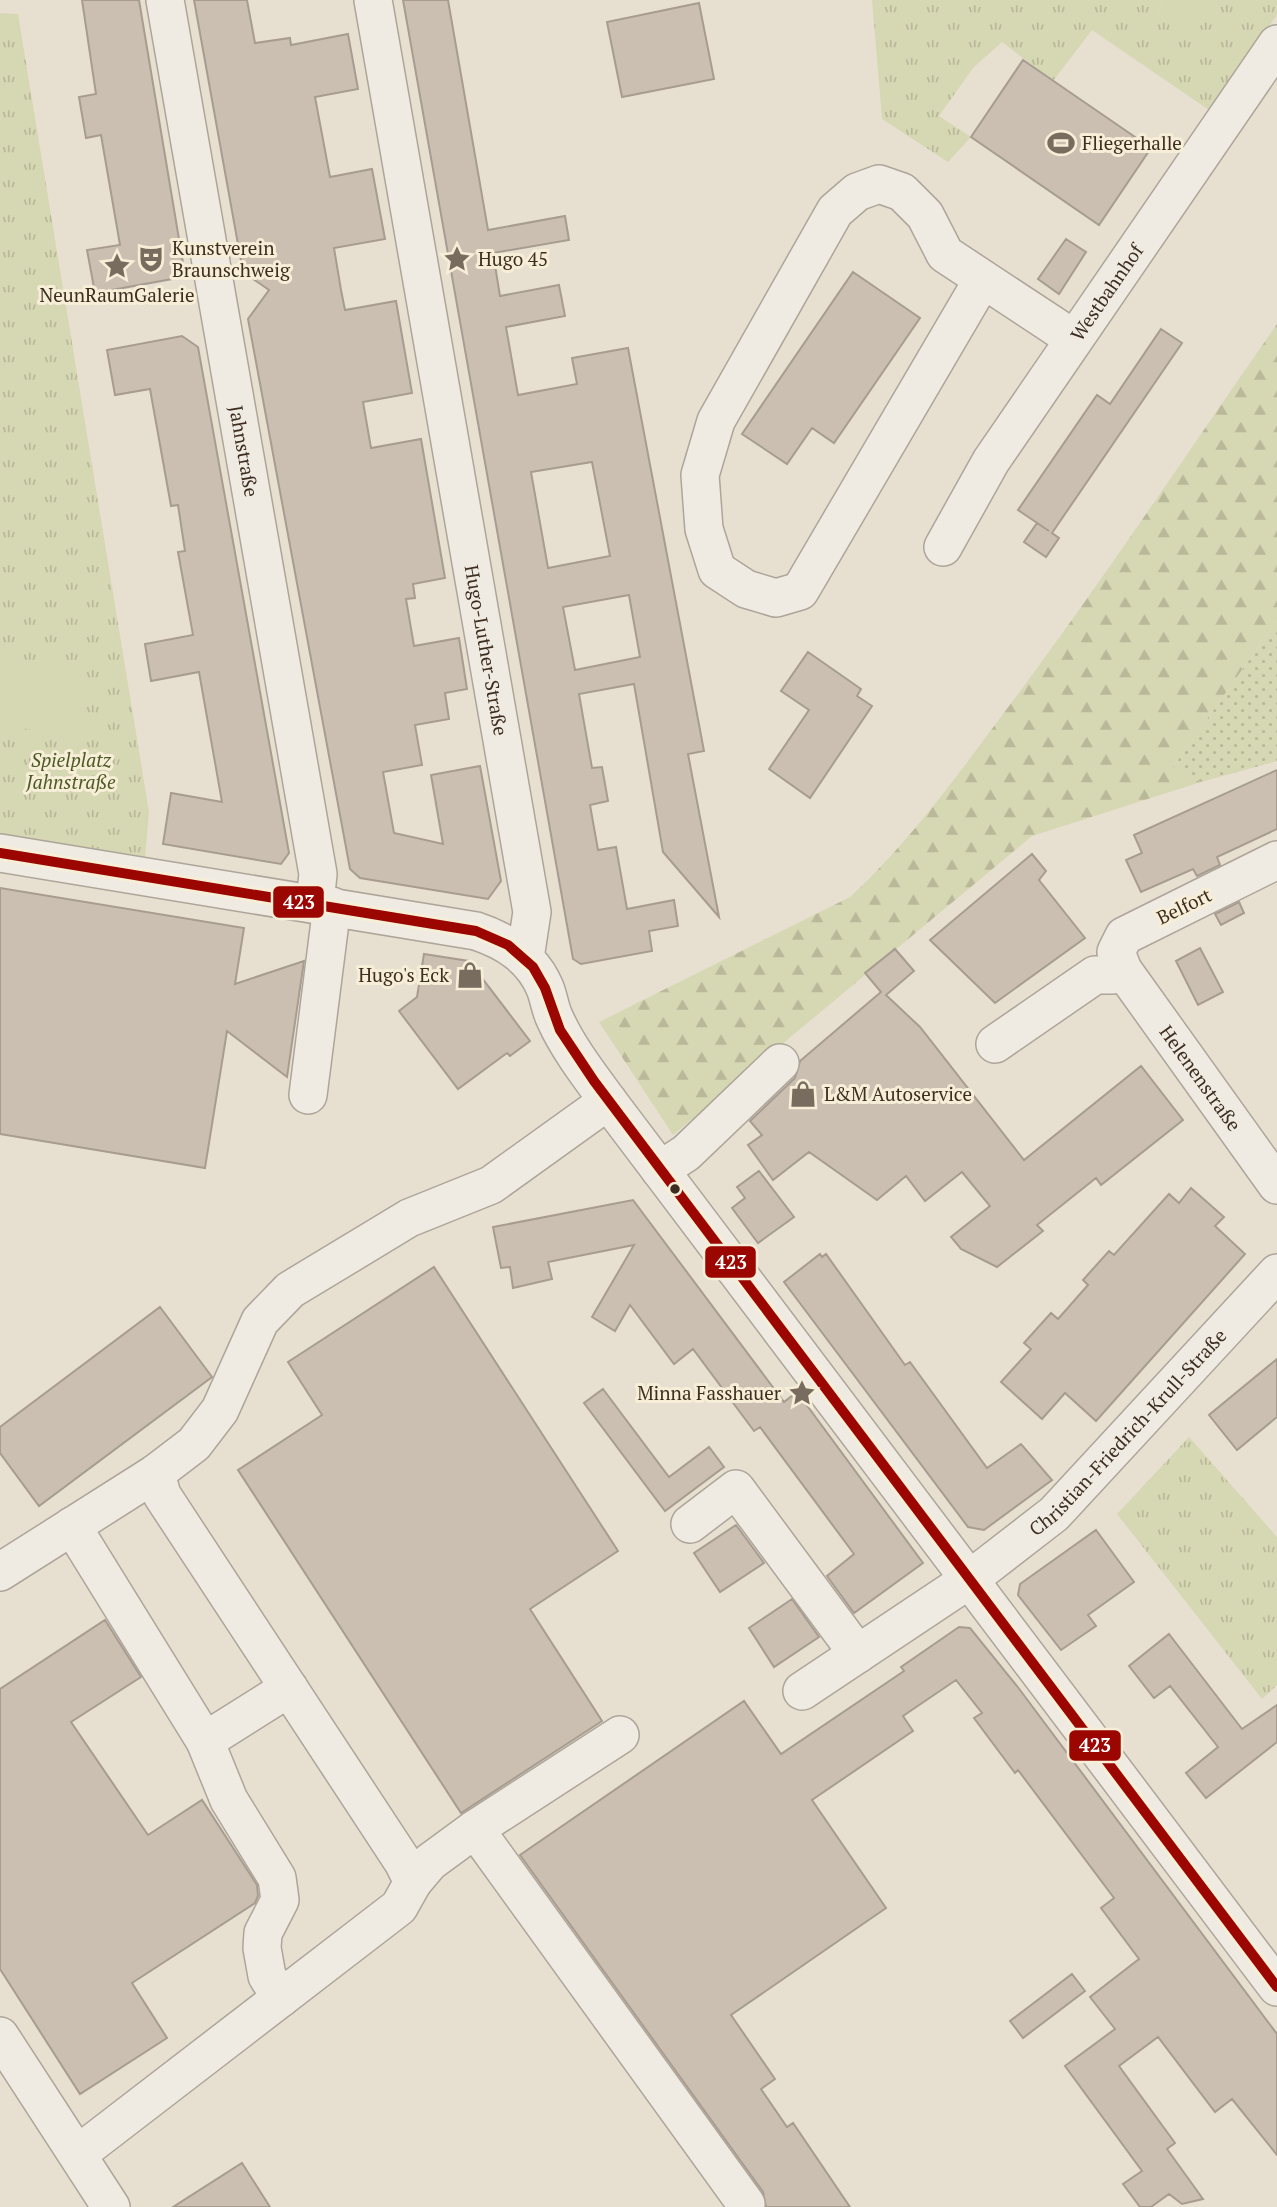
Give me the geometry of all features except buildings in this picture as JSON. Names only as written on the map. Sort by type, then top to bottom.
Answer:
[{"type":"street","name":"Jahnstraße","points":[[166,0],[323,904],[308,1095]]},
{"type":"street","name":"Hugo-Luther-Straße","points":[[373,0],[533,912],[525,958]]},
{"type":"street","name":"Westbahnhof","points":[[943,547],[991,461],[1277,44]]},
{"type":"street","points":[[983,279],[800,591],[776,598],[746,589],[718,570],[704,529],[700,475],[716,421],[835,211],[856,192],[879,184],[902,192],[925,215],[945,254],[983,279],[1074,339]]},
{"type":"street","points":[[0,853],[476,931],[504,940],[525,958],[544,986],[554,1017],[569,1044],[608,1101],[1277,1987]]},
{"type":"street","name":"Belfort","points":[[1123,970],[1116,952],[1124,936],[1277,860]]},
{"type":"street","points":[[995,1044],[1095,975],[1113,975],[1123,970]]},
{"type":"street","name":"Helenenstraße","points":[[1123,970],[1277,1185]]},
{"type":"street","points":[[660,1170],[686,1153],[780,1063]]},
{"type":"street","points":[[0,1572],[156,1473],[194,1444],[219,1410],[260,1321],[290,1290],[409,1218],[491,1185],[608,1101]]},
{"type":"street","name":"Christian-Friedrich-Krull-Straße","points":[[970,1579],[1064,1505],[1277,1273]]},
{"type":"street","points":[[156,1473],[162,1494],[403,1862],[413,1882]]},
{"type":"street","points":[[690,1524],[736,1489],[858,1654]]},
{"type":"street","points":[[72,1526],[205,1741],[229,1800],[277,1878],[280,1900],[263,1933],[262,1948],[267,1976],[281,1998]]},
{"type":"street","points":[[802,1691],[970,1579]]},
{"type":"street","points":[[205,1741],[289,1688]]},
{"type":"street","points":[[78,2154],[399,1907],[413,1882],[430,1862],[475,1829],[620,1735]]},
{"type":"street","points":[[475,1829],[746,2204]]},
{"type":"street","points":[[0,2036],[111,2207]]},
{"type":"green space","points":[[872,0],[1162,0],[1158,15],[1175,29],[1197,29],[1224,0],[1277,0],[1277,15],[1209,110],[1092,30],[1053,81],[1002,42],[973,68],[939,116],[971,137],[948,162],[882,119]]},
{"type":"green space","points":[[1162,0],[1224,1],[1197,29],[1174,29],[1158,15]]},
{"type":"green space","name":"Spielplatz Jahnstraße","points":[[0,13],[18,14],[149,812],[145,858],[0,835]]},
{"type":"green space","points":[[1277,324],[1277,621],[1173,767],[1201,782],[1032,836],[673,1135],[599,1022],[850,897],[873,875],[936,803],[1046,656]]},
{"type":"green space","points":[[1277,621],[1277,761],[1201,782],[1173,767]]},
{"type":"green space","points":[[0,659],[87,674],[76,738],[0,724]]},
{"type":"green space","points":[[1189,1437],[1277,1537],[1277,1685],[1262,1699],[1117,1514]]},
{"type":"transit line","name":"423","points":[[0,853],[476,931],[508,945],[533,967],[545,988],[560,1030],[594,1081],[1277,1987]]},
{"type":"place","name":"Fliegerhalle","points":[[1061,143]]},
{"type":"place","name":"Kunstverein Braunschweig","points":[[151,259]]},
{"type":"place","name":"Hugo 45","points":[[457,259]]},
{"type":"place","name":"NeunRaumGalerie","points":[[117,266]]},
{"type":"place","name":"Hugo's Eck","points":[[470,975]]},
{"type":"place","name":"L&M Autoservice","points":[[803,1094]]},
{"type":"place","name":"Minna Fasshauer","points":[[802,1393]]}]
